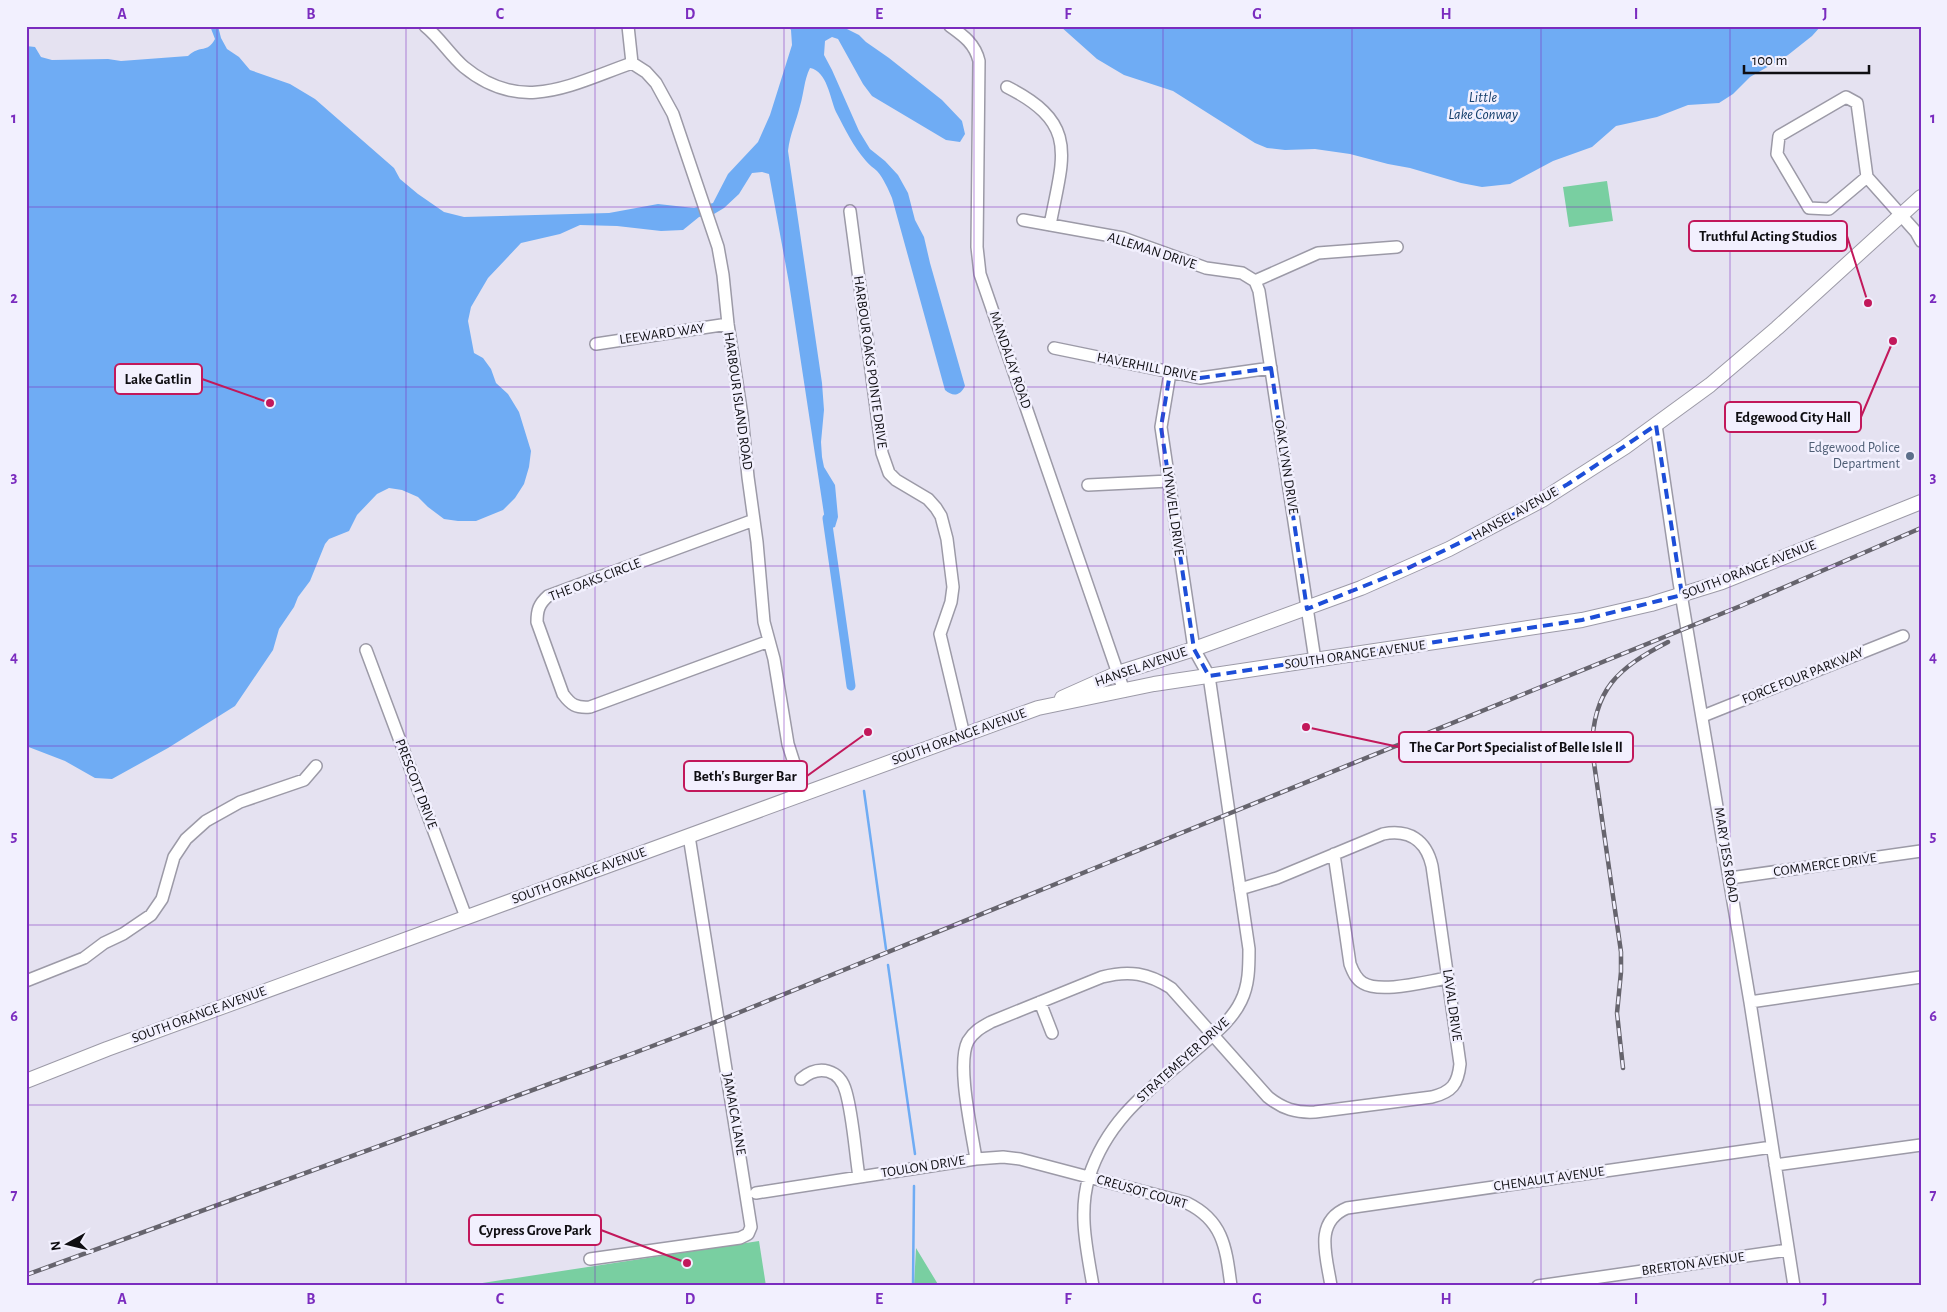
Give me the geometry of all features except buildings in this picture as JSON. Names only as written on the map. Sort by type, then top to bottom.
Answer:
[{"type":"main road","name":"HANSEL AVENUE","points":[[1038,708],[1118,673],[1194,649],[1307,609],[1405,570],[1542,500],[1593,469],[1710,385],[1760,344],[1921,196]]},
{"type":"main road","name":"SOUTH ORANGE AVENUE","points":[[26,1081],[107,1048],[1038,708],[1209,676],[1582,620],[1630,610],[1682,595],[1741,574],[1921,502]]},
{"type":"street","points":[[424,26],[464,67],[489,84],[514,92],[531,93],[551,91],[632,62],[628,26]]},
{"type":"street","name":"MANDALAY ROAD","points":[[950,26],[968,40],[976,50],[979,61],[977,247],[980,274],[1124,691]]},
{"type":"street","name":"HARBOUR ISLAND ROAD","points":[[632,62],[646,72],[656,83],[673,114],[718,247],[742,416],[764,622],[774,659],[788,744],[804,794]]},
{"type":"street","points":[[1007,87],[1029,98],[1043,110],[1053,121],[1059,134],[1062,148],[1061,165],[1050,226]]},
{"type":"street","points":[[1868,177],[1828,210],[1809,208],[1777,154],[1779,136],[1846,97],[1857,103],[1868,177],[1916,232],[1921,241]]},
{"type":"street","name":"HARBOUR OAKS POINTE DRIVE","points":[[850,211],[882,453],[890,473],[896,480],[928,499],[936,508],[941,516],[947,539],[953,587],[951,602],[940,634],[964,735]]},
{"type":"street","name":"ALLEMAN DRIVE","points":[[1023,220],[1123,238],[1206,268],[1242,273],[1253,279]]},
{"type":"street","points":[[1253,279],[1318,253],[1397,247]]},
{"type":"street","name":"OAK LYNN DRIVE","points":[[1253,279],[1259,291],[1315,660]]},
{"type":"street","name":"LEEWARD WAY","points":[[596,344],[728,324]]},
{"type":"street","name":"HAVERHILL DRIVE","points":[[1054,348],[1200,378],[1271,368]]},
{"type":"street","name":"LYNWELL DRIVE","points":[[1170,373],[1161,426],[1194,649]]},
{"type":"street","name":"MARY JESS ROAD","points":[[1656,425],[1682,595],[1750,1002],[1794,1286]]},
{"type":"street","points":[[1088,485],[1169,481]]},
{"type":"street","name":"THE OAKS CIRCLE","points":[[754,520],[548,596],[541,602],[537,612],[537,622],[563,694],[570,704],[579,708],[590,707],[769,641]]},
{"type":"street","name":"FORCE FOUR PARKWAY","points":[[1703,716],[1904,636]]},
{"type":"street","points":[[1194,649],[1209,676]]},
{"type":"street","name":"PRESCOTT DRIVE","points":[[366,650],[466,917]]},
{"type":"street","name":"STRATEMEYER DRIVE","points":[[1093,1286],[1084,1220],[1085,1202],[1089,1177],[1110,1131],[1124,1113],[1213,1035],[1235,1013],[1247,984],[1249,949],[1209,676]]},
{"type":"street","points":[[26,981],[84,958],[104,943],[123,934],[151,915],[162,899],[174,857],[186,839],[206,821],[240,802],[304,780],[316,766]]},
{"type":"street","name":"LAVAL DRIVE","points":[[976,1159],[963,1070],[963,1055],[968,1041],[977,1030],[991,1022],[1109,975],[1130,973],[1144,975],[1158,979],[1172,988],[1268,1097],[1289,1110],[1315,1112],[1442,1094],[1455,1084],[1459,1076],[1460,1064],[1432,866],[1424,846],[1407,834],[1394,832],[1383,834],[1277,878],[1240,889]]},
{"type":"street","name":"JAMAICA LANE","points":[[590,1259],[740,1238],[748,1234],[750,1227],[689,836]]},
{"type":"street","name":"COMMERCE DRIVE","points":[[1730,878],[1921,851]]},
{"type":"street","points":[[1334,854],[1350,964],[1354,974],[1361,982],[1376,988],[1448,978]]},
{"type":"street","points":[[1750,1002],[1921,977]]},
{"type":"street","points":[[1040,1002],[1052,1033]]},
{"type":"street","points":[[801,1079],[809,1072],[815,1070],[826,1070],[838,1076],[846,1090],[859,1177]]},
{"type":"street","points":[[1775,1165],[1921,1145]]},
{"type":"street","name":"CHENAULT AVENUE","points":[[1331,1286],[1324,1239],[1330,1219],[1347,1208],[1772,1147]]},
{"type":"street","name":"TOULON DRIVE","points":[[756,1193],[976,1159],[1002,1157],[1020,1159],[1089,1177]]},
{"type":"street","name":"CREUSOT COURT","points":[[1089,1177],[1187,1203],[1201,1210],[1212,1220],[1224,1243],[1231,1286]]},
{"type":"street","name":"BRERTON AVENUE","points":[[1538,1286],[1788,1250]]},
{"type":"highlighted area","points":[[1271,368],[1307,609],[1404,570],[1486,530],[1568,484],[1656,425],[1682,595],[1582,620],[1209,676],[1194,649],[1161,427],[1170,373],[1200,378]]},
{"type":"green space","points":[[1607,181],[1613,221],[1569,227],[1563,187]]},
{"type":"green space","points":[[759,1241],[766,1286],[463,1286]]},
{"type":"green space","points":[[916,1248],[939,1286],[914,1286]]},
{"type":"water","points":[[210,26],[218,26],[221,38],[227,49],[239,57],[250,70],[290,84],[315,99],[394,168],[400,179],[418,194],[444,212],[464,217],[609,213],[658,204],[694,208],[713,203],[728,174],[758,142],[770,115],[792,45],[791,30],[788,26],[841,26],[859,35],[889,58],[942,100],[962,121],[965,134],[960,142],[946,140],[872,96],[863,84],[838,39],[832,37],[825,41],[824,55],[859,131],[870,149],[898,175],[908,193],[915,220],[924,237],[965,386],[959,394],[951,394],[945,390],[892,198],[886,184],[877,171],[866,161],[850,137],[836,112],[824,80],[816,70],[810,68],[806,77],[788,151],[822,383],[824,410],[821,442],[822,457],[824,467],[835,485],[838,517],[835,527],[829,529],[824,514],[789,283],[769,174],[762,172],[752,173],[739,194],[724,208],[714,214],[699,217],[683,230],[661,231],[617,226],[580,225],[560,234],[521,243],[488,278],[471,307],[468,321],[474,353],[483,358],[491,369],[496,383],[508,394],[519,412],[531,451],[524,484],[515,498],[503,510],[476,521],[444,519],[418,497],[402,490],[389,488],[377,494],[357,515],[349,531],[329,539],[325,544],[310,581],[279,629],[273,650],[235,706],[168,748],[112,779],[95,778],[65,761],[26,746],[26,46],[35,47],[41,57],[52,60],[108,59],[121,61],[188,56],[212,44],[215,39]]},
{"type":"water","name":"Little Lake Conway","points":[[1060,26],[1821,26],[1812,36],[1788,55],[1750,77],[1733,94],[1719,103],[1688,105],[1657,117],[1616,126],[1592,147],[1553,161],[1510,184],[1482,187],[1350,154],[1315,149],[1285,150],[1267,148],[1255,143],[1173,91],[1124,75],[1097,59]]},
{"type":"waterway","points":[[827,518],[851,686]]},
{"type":"waterway","points":[[864,791],[886,949]]},
{"type":"waterway","points":[[888,965],[915,1154]]},
{"type":"waterway","points":[[913,1286],[914,1186]]},
{"type":"railway","points":[[26,1275],[718,1021],[1743,605],[1921,528]]},
{"type":"railway","points":[[1623,1068],[1617,1013],[1621,952],[1592,749],[1594,728],[1597,711],[1603,696],[1622,671],[1635,661],[1668,642]]},
{"type":"place","name":"Truthful Acting Studios","points":[[1868,303]]},
{"type":"place","name":"Edgewood City Hall","points":[[1893,341]]},
{"type":"place","name":"Lake Gatlin","points":[[270,403]]},
{"type":"place","name":"Edgewood Police Department","points":[[1910,456]]},
{"type":"place","name":"The Car Port Specialist of Belle Isle ll","points":[[1306,727]]},
{"type":"place","name":"Beth's Burger Bar","points":[[868,732]]},
{"type":"place","name":"Cypress Grove Park","points":[[687,1263]]}]
